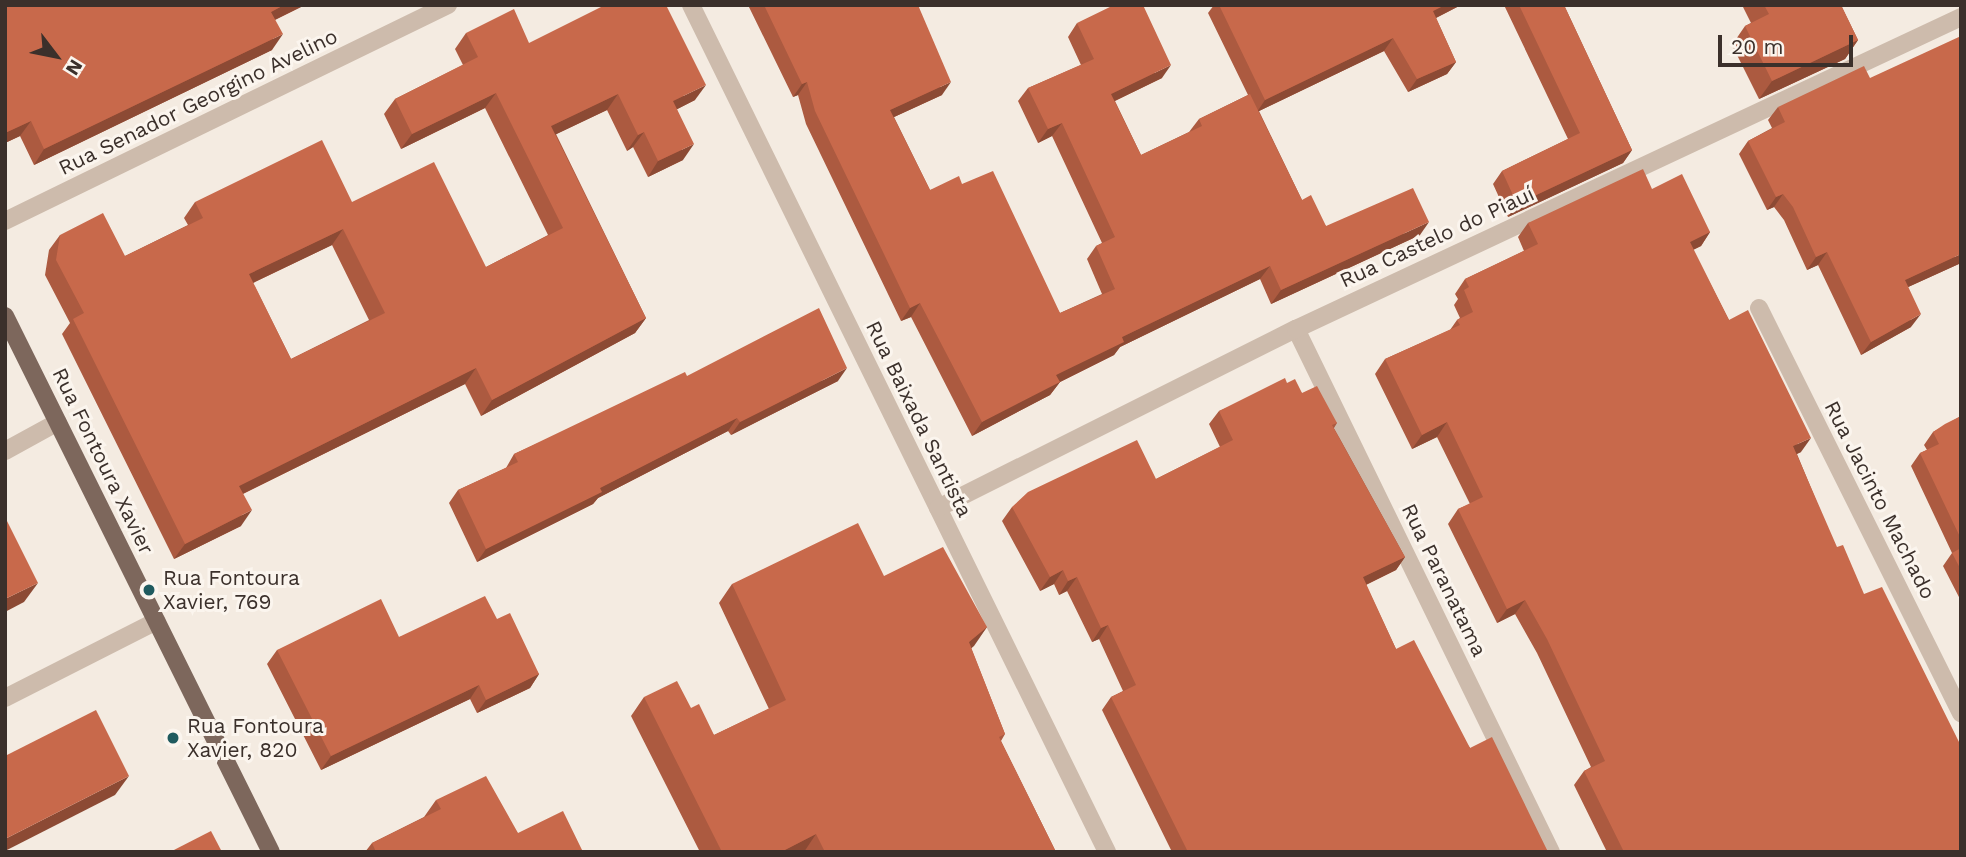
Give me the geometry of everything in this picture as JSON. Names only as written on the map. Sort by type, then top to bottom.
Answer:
[{"type":"main road","name":"Rua Fontoura Xavier","points":[[5,316],[271,852]]},
{"type":"street","name":"Rua Senador Georgino Avelino","points":[[5,221],[449,5]]},
{"type":"street","name":"Rua Baixada Santista","points":[[691,5],[1107,852]]},
{"type":"street","name":"Rua Castelo do Piauí","points":[[938,508],[1296,329],[1961,17]]},
{"type":"street","name":"Rua Jacinto Machado","points":[[1759,308],[1961,713]]},
{"type":"street","name":"Rua Paranatama","points":[[1296,329],[1551,852]]},
{"type":"street","points":[[5,451],[58,422]]},
{"type":"street","points":[[5,698],[157,621]]},
{"type":"building","points":[[5,5],[284,5],[271,12],[283,34],[44,149],[31,121],[5,133]]},
{"type":"building","points":[[605,5],[666,5],[706,85],[673,101],[694,144],[658,161],[644,132],[638,135],[618,94],[551,126],[646,318],[492,400],[476,368],[239,486],[252,510],[185,544],[73,319],[84,313],[56,260],[60,235],[103,213],[125,256],[203,218],[195,202],[322,140],[352,202],[434,162],[486,267],[563,228],[496,93],[412,134],[395,99],[478,57],[466,33],[514,9],[529,43]],"holes":[[[343,229],[385,313],[291,359],[249,274]]]},
{"type":"building","points":[[764,5],[918,5],[951,82],[890,110],[930,190],[959,176],[962,184],[993,171],[1060,313],[1115,289],[1096,246],[1115,237],[1062,123],[1048,129],[1028,88],[1094,59],[1077,23],[1114,5],[1143,5],[1171,65],[1111,94],[1141,155],[1202,126],[1199,119],[1250,94],[1302,200],[1311,195],[1326,226],[1413,188],[1429,222],[1281,290],[1270,266],[1122,337],[1124,342],[1056,375],[1060,382],[982,422],[920,303],[910,308],[815,111],[807,82],[802,84]]},
{"type":"building","points":[[1219,5],[1445,5],[1433,11],[1456,62],[1417,79],[1393,38],[1265,100]]},
{"type":"building","points":[[1519,5],[1564,5],[1632,150],[1517,204],[1502,171],[1580,133]]},
{"type":"building","points":[[1764,5],[1841,5],[1858,40],[1772,81],[1745,26],[1769,14]]},
{"type":"building","points":[[1961,36],[1961,254],[1905,280],[1921,314],[1871,342],[1827,252],[1816,257],[1793,207],[1783,194],[1776,197],[1748,141],[1785,122],[1778,107],[1864,66],[1870,78]]},
{"type":"building","points":[[1643,169],[1652,189],[1682,174],[1710,232],[1690,242],[1729,320],[1748,310],[1811,438],[1793,446],[1837,547],[1843,545],[1864,594],[1882,587],[1961,746],[1961,852],[1624,852],[1584,771],[1605,761],[1547,639],[1525,600],[1507,609],[1458,509],[1483,497],[1447,422],[1422,435],[1385,359],[1460,325],[1457,320],[1473,312],[1464,290],[1469,287],[1465,279],[1538,244],[1528,223]]},
{"type":"building","points":[[819,308],[847,368],[740,422],[737,418],[600,488],[602,492],[486,549],[458,490],[518,462],[514,454],[685,372],[687,376]]},
{"type":"building","points":[[1285,378],[1287,383],[1295,379],[1302,393],[1317,386],[1337,423],[1332,425],[1405,557],[1363,577],[1396,649],[1414,640],[1470,748],[1492,737],[1548,852],[1188,852],[1111,697],[1136,685],[1108,625],[1101,628],[1077,577],[1068,581],[1063,570],[1050,577],[1012,507],[1028,492],[1137,440],[1156,479],[1233,440],[1219,411]]},
{"type":"building","points":[[1961,416],[1961,539],[1920,453],[1939,444],[1933,432]]},
{"type":"building","points":[[5,517],[38,583],[5,599]]},
{"type":"building","points":[[858,523],[884,576],[943,547],[987,627],[969,642],[1005,734],[999,737],[1056,852],[825,852],[816,834],[781,852],[722,852],[644,697],[677,681],[691,708],[699,704],[714,735],[786,700],[732,584]]},
{"type":"building","points":[[1961,548],[1961,570],[1952,553]]},
{"type":"building","points":[[485,596],[497,619],[510,613],[539,674],[486,700],[479,685],[331,756],[277,650],[381,599],[399,637]]},
{"type":"building","points":[[96,710],[129,776],[5,839],[5,756]]},
{"type":"building","points":[[486,776],[518,833],[563,811],[583,852],[376,852],[372,843],[441,809],[436,800]]},
{"type":"building","points":[[211,831],[222,852],[170,852]]},
{"type":"place","name":"Rua Fontoura Xavier, 769","points":[[149,590]]},
{"type":"place","name":"Rua Fontoura Xavier, 820","points":[[173,738]]}]
